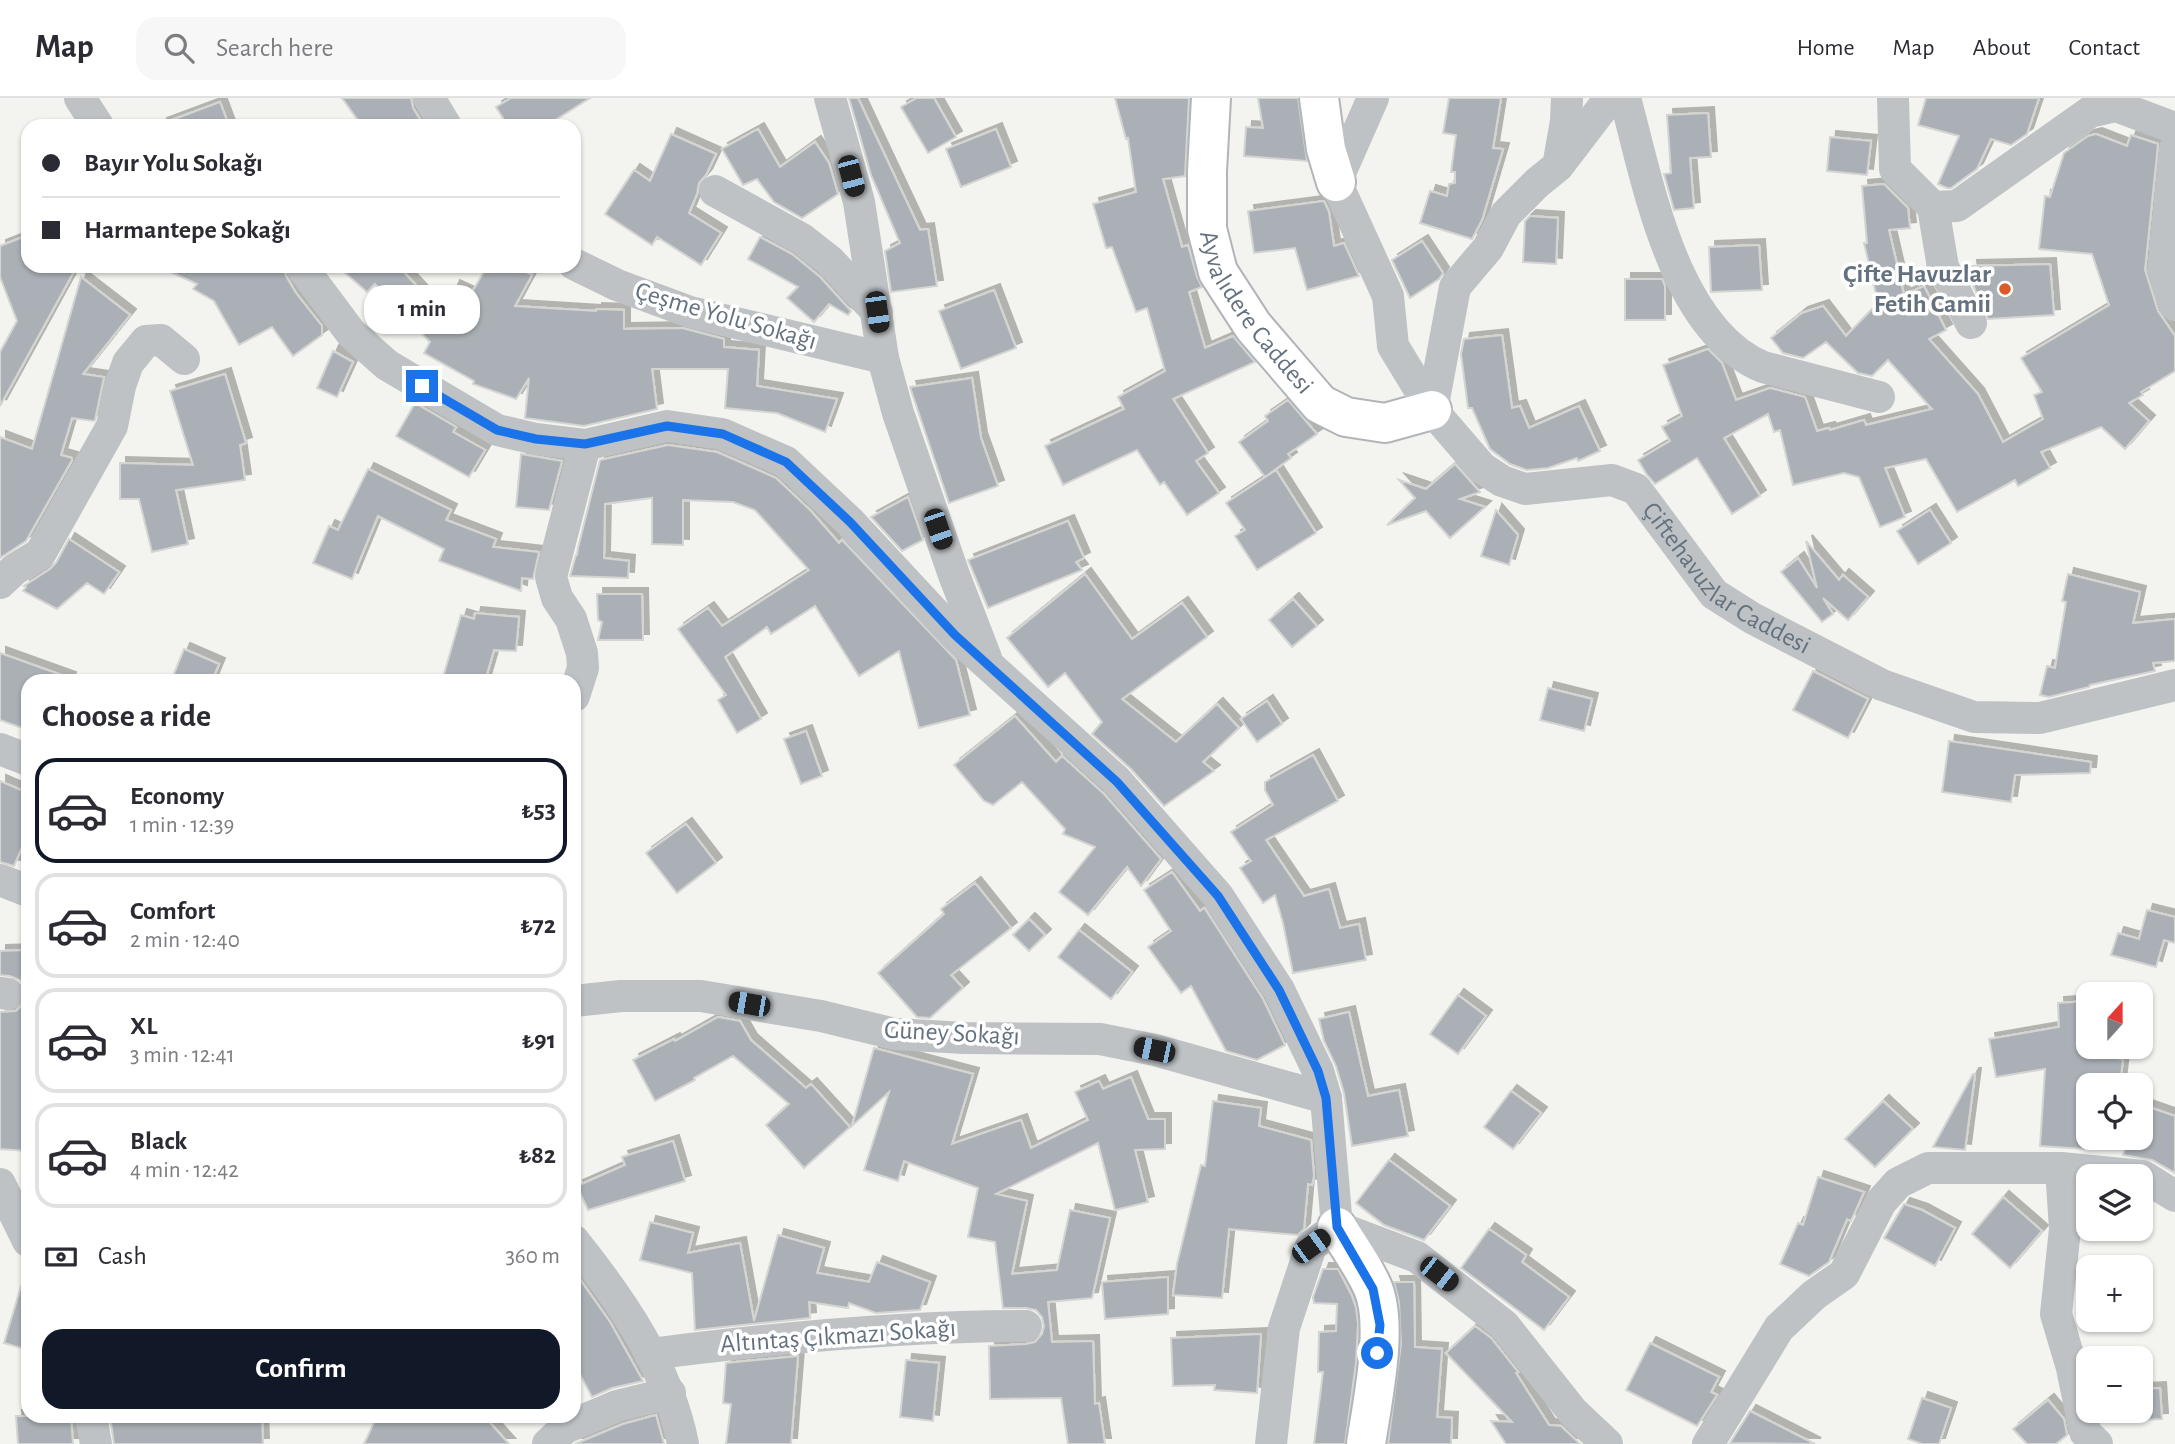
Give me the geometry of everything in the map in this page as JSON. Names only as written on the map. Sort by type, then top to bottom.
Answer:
[{"type":"street","points":[[80,98],[94,119]]},
{"type":"street","points":[[429,98],[442,119]]},
{"type":"street","points":[[830,98],[859,202],[883,358],[902,425],[988,664]]},
{"type":"street","name":"Ayvalıdere Caddesi","points":[[1211,98],[1207,229],[1218,272],[1253,326],[1320,404],[1346,417],[1385,423],[1432,410]]},
{"type":"street","name":"Çiftehavuzlar Caddesi","points":[[1319,98],[1326,149],[1336,182],[1388,296],[1393,346],[1432,410],[1482,468],[1502,481],[1525,489],[1612,480],[1636,489],[1714,594],[1752,618],[1882,685],[1974,718],[2040,718],[2175,685]]},
{"type":"street","points":[[1336,182],[1373,98]]},
{"type":"street","points":[[1558,166],[1567,98]]},
{"type":"street","points":[[1432,410],[1455,287],[1488,248],[1506,214],[1536,183],[1558,166],[1610,98]]},
{"type":"street","points":[[1625,98],[1667,250],[1695,306],[1721,337],[1751,362],[1763,367],[1878,397]]},
{"type":"street","points":[[1893,98],[1895,169],[1933,206],[1943,267],[1971,323]]},
{"type":"street","points":[[1933,206],[1957,206],[2090,112],[2116,106],[2175,128]]},
{"type":"street","points":[[2175,149],[2163,271],[2175,305]]},
{"type":"street","points":[[715,191],[802,239],[830,261],[877,312]]},
{"type":"street","name":"Çeşme Yolu Sokağı","points":[[581,267],[617,285],[690,312],[883,358]]},
{"type":"street","points":[[306,273],[351,333],[387,365],[497,430],[536,439],[585,444],[667,426],[723,434],[786,462],[850,522],[955,635],[1117,782],[1218,896],[1279,990],[1318,1071],[1326,1098],[1337,1227],[1373,1289],[1380,1325],[1366,1444]]},
{"type":"street","points":[[0,583],[15,569],[40,554],[112,426],[128,363],[146,341],[161,340],[184,359]]},
{"type":"street","points":[[581,674],[582,653],[571,619],[557,598],[551,577],[585,444]]},
{"type":"street","points":[[0,749],[21,757]]},
{"type":"street","points":[[0,880],[21,888]]},
{"type":"street","name":"Güney Sokağı","points":[[581,1000],[621,996],[701,996],[821,1016],[895,1034],[964,1038],[1100,1039],[1154,1050],[1326,1098]]},
{"type":"street","points":[[1708,1444],[1779,1328],[1814,1295],[1844,1274],[1881,1202],[1898,1183],[1928,1168],[2061,1168],[2143,1176],[2175,1196]]},
{"type":"street","points":[[2061,1168],[2065,1229],[2056,1314],[2072,1368],[2085,1432],[2097,1444]]},
{"type":"street","points":[[0,1184],[21,1227]]},
{"type":"street","points":[[1271,1444],[1284,1328],[1311,1246],[1337,1227]]},
{"type":"street","points":[[1337,1227],[1417,1257],[1504,1325],[1573,1412],[1606,1444]]},
{"type":"street","points":[[581,1251],[633,1323],[650,1354],[670,1393],[683,1444]]},
{"type":"street","name":"Altıntaş Çıkmazı Sokağı","points":[[650,1354],[778,1338],[948,1326],[1026,1326]]},
{"type":"street","points":[[581,1421],[617,1406],[670,1393]]},
{"type":"street","points":[[92,1423],[96,1444]]},
{"type":"street","points":[[548,1444],[565,1428],[577,1423]]},
{"type":"building","points":[[342,98],[411,98],[420,119],[357,119]]},
{"type":"building","points":[[511,98],[590,98],[557,119],[504,119],[496,107]]},
{"type":"building","points":[[849,98],[858,98],[920,230],[928,229],[937,286],[891,292],[885,251],[900,243],[871,175]]},
{"type":"building","points":[[917,98],[934,98],[956,137],[928,153],[901,107]]},
{"type":"building","points":[[1115,98],[1189,98],[1185,176],[1163,179],[1182,247],[1188,245],[1202,287],[1189,292],[1205,348],[1233,336],[1255,362],[1173,399],[1208,453],[1196,461],[1219,493],[1187,515],[1164,482],[1160,485],[1137,450],[1063,485],[1045,446],[1124,409],[1118,397],[1165,371],[1147,308],[1136,312],[1112,247],[1106,248],[1093,204],[1136,192],[1128,138],[1126,139]]},
{"type":"building","points":[[1258,98],[1298,98],[1307,161],[1244,156],[1246,127],[1263,128]]},
{"type":"building","points":[[1449,98],[1501,98],[1493,148],[1503,149],[1482,220],[1472,239],[1420,223],[1430,191],[1447,196],[1449,184],[1455,183],[1455,172],[1451,172],[1456,135],[1443,133]]},
{"type":"building","points":[[1926,98],[2039,98],[2027,134],[2011,145],[1991,139],[1977,169],[1951,188],[1947,188],[1938,184],[1959,136],[1918,125]]},
{"type":"building","points":[[220,102],[226,119],[174,119]]},
{"type":"building","points":[[1708,113],[1711,157],[1690,158],[1694,208],[1674,210],[1664,174],[1671,173],[1667,115]]},
{"type":"building","points":[[758,129],[780,167],[815,142],[829,163],[838,194],[802,218],[774,202],[757,179],[743,185],[722,149]]},
{"type":"building","points":[[996,129],[1011,167],[961,187],[946,149]]},
{"type":"building","points":[[671,134],[716,154],[699,183],[689,213],[721,233],[701,265],[657,237],[652,245],[605,214],[634,170],[650,181]]},
{"type":"building","points":[[2096,134],[2127,146],[2131,135],[2158,144],[2145,270],[2158,311],[2175,336],[2175,371],[2141,392],[2143,395],[2129,403],[2149,421],[2125,449],[2101,427],[2041,452],[2050,468],[2018,486],[2015,480],[1957,512],[1926,459],[1885,468],[1905,517],[1880,527],[1859,477],[1844,473],[1793,485],[1780,430],[1774,432],[1768,414],[1724,438],[1760,496],[1732,514],[1697,458],[1655,484],[1647,475],[1638,460],[1670,441],[1662,427],[1682,416],[1663,365],[1708,349],[1722,363],[1736,400],[1770,388],[1805,397],[1817,431],[1864,420],[1866,425],[1932,409],[1888,360],[1872,376],[1858,373],[1826,342],[1803,358],[1783,353],[1771,338],[1802,313],[1823,306],[1846,336],[1878,303],[1864,243],[1867,243],[1862,186],[1884,184],[1908,208],[1910,228],[1889,230],[1904,295],[1924,286],[1946,330],[1929,339],[1978,394],[2003,442],[2043,419],[2034,395],[2042,392],[2021,358],[2109,305],[2092,254],[2039,249],[2045,196],[2050,197],[2064,153],[2088,136]]},
{"type":"building","points":[[1830,137],[1871,141],[1867,175],[1827,171]]},
{"type":"building","points":[[1324,201],[1329,212],[1334,246],[1344,243],[1359,276],[1307,290],[1295,248],[1254,253],[1248,211]]},
{"type":"building","points":[[1530,216],[1558,218],[1556,264],[1523,262],[1525,221]]},
{"type":"building","points":[[760,237],[792,254],[820,277],[851,311],[848,315],[829,304],[814,322],[787,298],[798,287],[748,259]]},
{"type":"building","points":[[21,238],[21,273],[73,273],[0,406],[0,352],[17,321],[0,277],[0,246]]},
{"type":"building","points":[[1422,241],[1443,273],[1439,279],[1410,298],[1392,260]]},
{"type":"building","points":[[1759,245],[1762,290],[1711,292],[1709,247]]},
{"type":"building","name":"Çifte Havuzlar Fetih Camii","points":[[2050,264],[2054,315],[1988,319],[1973,285],[1971,266]]},
{"type":"building","points":[[173,273],[285,273],[296,293],[322,326],[322,335],[293,356],[272,327],[239,345],[214,301],[193,289],[197,284]]},
{"type":"building","points":[[345,273],[405,273],[442,313],[454,286],[471,294],[483,273],[528,273],[532,275],[515,306],[624,310],[624,329],[682,328],[724,339],[724,347],[759,350],[757,386],[837,399],[825,432],[777,413],[725,408],[728,369],[652,369],[657,409],[584,426],[525,418],[529,378],[516,399],[473,384],[474,381],[424,353],[430,342],[375,284],[367,292]]},
{"type":"building","points":[[81,277],[130,315],[83,374],[104,377],[95,420],[72,418],[61,455],[72,460],[26,541],[0,558],[0,437],[32,449]]},
{"type":"building","points":[[1625,279],[1662,279],[1665,286],[1665,320],[1625,320]]},
{"type":"building","points":[[994,290],[1016,348],[961,369],[939,311]]},
{"type":"building","points":[[1502,335],[1512,408],[1520,406],[1529,428],[1579,406],[1600,451],[1578,461],[1577,458],[1548,468],[1527,470],[1510,464],[1490,449],[1472,408],[1468,408],[1461,354],[1464,339]]},
{"type":"building","points":[[333,351],[353,362],[337,397],[317,388]]},
{"type":"building","points":[[225,374],[246,443],[240,445],[245,480],[176,490],[188,544],[152,552],[139,499],[120,499],[120,463],[193,465],[170,391]]},
{"type":"building","points":[[972,378],[981,438],[998,486],[949,503],[910,387]]},
{"type":"building","points":[[1288,400],[1317,434],[1288,454],[1291,458],[1265,477],[1239,442],[1268,421],[1265,416]]},
{"type":"building","points":[[415,403],[456,427],[453,432],[485,450],[469,477],[396,436]]},
{"type":"building","points":[[668,445],[717,452],[776,478],[811,511],[839,543],[842,540],[956,660],[970,715],[919,728],[899,651],[859,676],[815,606],[771,634],[767,627],[725,657],[761,719],[737,733],[718,700],[726,695],[678,629],[708,608],[722,626],[809,570],[755,510],[733,502],[683,500],[683,545],[652,544],[652,498],[605,504],[604,558],[629,561],[628,578],[570,576],[600,460]]},
{"type":"building","points":[[521,454],[562,461],[549,510],[516,507]]},
{"type":"building","points":[[1455,464],[1480,492],[1460,499],[1485,507],[1450,538],[1426,511],[1387,525],[1415,498],[1399,480],[1426,489]]},
{"type":"building","points":[[368,469],[451,510],[446,520],[496,539],[493,547],[539,552],[533,579],[522,578],[521,591],[439,561],[444,549],[378,516],[352,579],[313,563],[329,526],[338,530]]},
{"type":"building","points":[[1276,470],[1316,533],[1257,570],[1235,536],[1245,530],[1226,503]]},
{"type":"building","points":[[908,497],[923,540],[902,551],[871,517]]},
{"type":"building","points":[[1496,510],[1518,535],[1509,565],[1481,556]]},
{"type":"building","points":[[1930,510],[1951,543],[1918,564],[1897,531]]},
{"type":"building","points":[[1068,521],[1084,558],[1076,562],[1082,570],[988,608],[968,560]]},
{"type":"building","points":[[69,539],[119,572],[104,594],[87,583],[57,609],[23,591],[26,587],[24,586],[56,563]]},
{"type":"building","points":[[1806,541],[1839,580],[1843,575],[1868,597],[1848,620],[1823,598],[1833,614],[1822,622],[1781,572],[1798,558],[1817,588]]},
{"type":"building","points":[[1085,574],[1132,639],[1182,603],[1207,637],[1122,699],[1176,742],[1217,704],[1239,728],[1203,762],[1214,771],[1164,806],[1131,769],[1092,734],[1102,722],[1065,673],[1048,687],[1007,638]]},
{"type":"building","points":[[2068,574],[2140,592],[2133,623],[2175,619],[2175,661],[2153,663],[2155,671],[2049,697],[2040,695],[2047,666],[2055,668],[2066,602],[2062,601]]},
{"type":"building","points":[[597,594],[642,594],[643,640],[598,640],[602,622],[598,620]]},
{"type":"building","points":[[1293,599],[1317,626],[1292,647],[1269,620]]},
{"type":"building","points":[[475,613],[519,617],[516,651],[494,650],[487,674],[444,674],[461,615],[474,619]]},
{"type":"building","points":[[184,649],[219,664],[215,674],[174,674]]},
{"type":"building","points":[[0,653],[59,674],[21,674],[21,728],[0,720]]},
{"type":"building","points":[[1813,671],[1868,699],[1848,738],[1793,710]]},
{"type":"building","points":[[1548,688],[1592,699],[1584,731],[1540,720]]},
{"type":"building","points":[[1267,701],[1282,724],[1257,742],[1241,719]]},
{"type":"building","points":[[1015,716],[1056,762],[1062,756],[1104,794],[1161,859],[1141,886],[1127,867],[1088,915],[1059,892],[1095,847],[1063,834],[1065,829],[1022,782],[993,805],[984,801],[954,765]]},
{"type":"building","points":[[806,731],[822,776],[801,784],[784,739]]},
{"type":"building","points":[[1949,741],[2091,762],[2090,773],[2015,775],[2011,802],[1942,792]]},
{"type":"building","points":[[1313,755],[1338,801],[1266,840],[1304,896],[1329,889],[1340,928],[1359,924],[1366,960],[1293,973],[1275,895],[1263,903],[1240,868],[1251,861],[1231,832],[1273,805],[1265,790],[1265,782]]},
{"type":"building","points":[[0,781],[21,790],[21,850],[14,866],[0,862]]},
{"type":"building","points":[[686,824],[716,863],[677,893],[646,853]]},
{"type":"building","points":[[1172,872],[1200,911],[1205,909],[1263,999],[1285,1045],[1257,1060],[1226,1051],[1191,986],[1181,993],[1148,947],[1171,931],[1144,890]]},
{"type":"building","points":[[975,883],[1011,928],[951,975],[963,988],[930,1018],[917,1017],[878,973],[944,914],[941,909]]},
{"type":"building","points":[[2147,910],[2175,917],[2175,943],[2164,940],[2156,967],[2111,955],[2118,933],[2139,939]]},
{"type":"building","points":[[1029,919],[1045,935],[1029,951],[1013,935]]},
{"type":"building","points":[[1079,930],[1132,972],[1111,999],[1058,957]]},
{"type":"building","points":[[21,950],[21,981],[0,975],[0,951]]},
{"type":"building","points":[[1458,995],[1486,1016],[1458,1054],[1430,1034]]},
{"type":"building","points":[[2076,1002],[2076,1059],[2123,1059],[2121,1073],[2076,1073],[2076,1148],[2040,1146],[2045,1069],[1996,1077],[1989,1039],[2059,1027],[2058,1003]]},
{"type":"building","points":[[21,1006],[21,1150],[0,1149],[0,1012],[16,1011]]},
{"type":"building","points":[[1349,1012],[1368,1096],[1399,1090],[1408,1136],[1352,1146],[1344,1093],[1336,1066],[1324,1041],[1319,1019]]},
{"type":"building","points":[[718,1017],[740,1021],[751,1040],[806,1088],[811,1084],[850,1127],[804,1168],[766,1125],[789,1104],[733,1056],[655,1101],[633,1060]]},
{"type":"building","points":[[874,1048],[973,1074],[952,1144],[1021,1120],[1031,1148],[1088,1120],[1075,1092],[1099,1081],[1103,1089],[1131,1077],[1148,1119],[1165,1119],[1165,1149],[1135,1150],[1148,1202],[1115,1210],[1098,1143],[996,1194],[1027,1201],[1012,1274],[1057,1270],[1070,1210],[1110,1218],[1092,1298],[1048,1302],[1052,1342],[1093,1341],[1095,1404],[1099,1403],[1105,1444],[1068,1444],[1061,1398],[990,1399],[989,1346],[1035,1342],[1042,1334],[1042,1317],[1036,1310],[1003,1308],[995,1242],[968,1237],[978,1188],[904,1161],[898,1181],[864,1170],[889,1092],[852,1126]]},
{"type":"building","points":[[1973,1074],[1965,1150],[1933,1147]]},
{"type":"building","points":[[1511,1091],[1541,1113],[1513,1149],[1484,1127]]},
{"type":"building","points":[[1213,1101],[1261,1108],[1259,1126],[1311,1140],[1314,1176],[1312,1185],[1308,1184],[1304,1229],[1298,1235],[1229,1229],[1222,1298],[1173,1295],[1177,1264],[1201,1165],[1205,1166]]},
{"type":"building","points":[[1883,1101],[1913,1129],[1875,1167],[1845,1139]]},
{"type":"building","points":[[2153,1108],[2175,1116],[2175,1173],[2152,1160],[2123,1155],[2125,1150],[2153,1150]]},
{"type":"building","points":[[673,1141],[685,1181],[588,1210],[581,1195],[581,1184],[625,1165],[622,1157]]},
{"type":"building","points":[[1389,1160],[1450,1206],[1424,1240],[1384,1225],[1356,1203]]},
{"type":"building","points":[[1818,1177],[1864,1192],[1851,1221],[1847,1219],[1829,1262],[1809,1276],[1780,1264],[1798,1223],[1803,1225]]},
{"type":"building","points":[[2003,1197],[2042,1231],[2010,1268],[1972,1234]]},
{"type":"building","points":[[1904,1204],[1922,1210],[1955,1228],[1935,1266],[1884,1238]]},
{"type":"building","points":[[650,1222],[693,1233],[688,1253],[740,1243],[754,1321],[778,1235],[824,1248],[817,1273],[869,1282],[877,1262],[930,1282],[920,1310],[876,1313],[849,1303],[848,1308],[809,1302],[810,1318],[695,1330],[692,1273],[640,1260]]},
{"type":"building","points":[[1489,1229],[1526,1255],[1522,1262],[1569,1297],[1544,1330],[1461,1268]]},
{"type":"building","points":[[1323,1269],[1338,1269],[1356,1308],[1356,1363],[1345,1444],[1314,1444],[1323,1372],[1318,1372],[1319,1332],[1336,1331],[1337,1304],[1314,1303],[1313,1297]]},
{"type":"building","points":[[1168,1277],[1168,1314],[1105,1319],[1102,1282]]},
{"type":"building","points":[[581,1281],[610,1322],[643,1381],[612,1388],[592,1397],[581,1376]]},
{"type":"building","points":[[1394,1282],[1414,1282],[1415,1347],[1442,1349],[1437,1417],[1452,1418],[1451,1444],[1388,1444],[1401,1344],[1399,1302]]},
{"type":"building","points":[[21,1286],[21,1348],[4,1343]]},
{"type":"building","points":[[1475,1326],[1491,1338],[1518,1372],[1516,1373],[1549,1425],[1561,1426],[1580,1444],[1506,1444],[1491,1421],[1512,1422],[1446,1353]]},
{"type":"building","points":[[1261,1334],[1257,1393],[1214,1390],[1215,1385],[1173,1386],[1171,1338]]},
{"type":"building","points":[[1650,1343],[1719,1377],[1711,1392],[1717,1395],[1697,1426],[1626,1390]]},
{"type":"building","points":[[798,1356],[791,1444],[726,1444],[731,1404],[723,1403],[726,1363]]},
{"type":"building","points":[[906,1360],[939,1363],[933,1421],[900,1417]]},
{"type":"building","points":[[2153,1388],[2160,1388],[2162,1419],[2153,1419]]},
{"type":"building","points":[[1922,1398],[1951,1408],[1939,1444],[1922,1444],[1908,1439]]},
{"type":"building","points":[[2048,1400],[2064,1419],[2067,1435],[2056,1444],[2027,1444],[2013,1429]]},
{"type":"building","points":[[1750,1411],[1815,1444],[1730,1443]]},
{"type":"building","points":[[656,1415],[664,1444],[575,1444],[623,1424]]},
{"type":"building","points":[[16,1416],[21,1416],[21,1423],[72,1423],[73,1444],[18,1444]]},
{"type":"building","points":[[111,1423],[262,1423],[263,1444],[114,1444]]},
{"type":"building","points":[[374,1423],[490,1423],[509,1444],[364,1444]]},
{"type":"place","name":"Çifte Havuzlar Fetih Camii","points":[[2005,289]]},
{"type":"route","points":[[422,386],[497,430],[536,439],[585,444],[667,426],[723,434],[786,462],[850,522],[955,635],[1117,782],[1218,896],[1279,990],[1318,1071],[1326,1098],[1337,1227],[1373,1289],[1380,1325],[1377,1353]]}]
